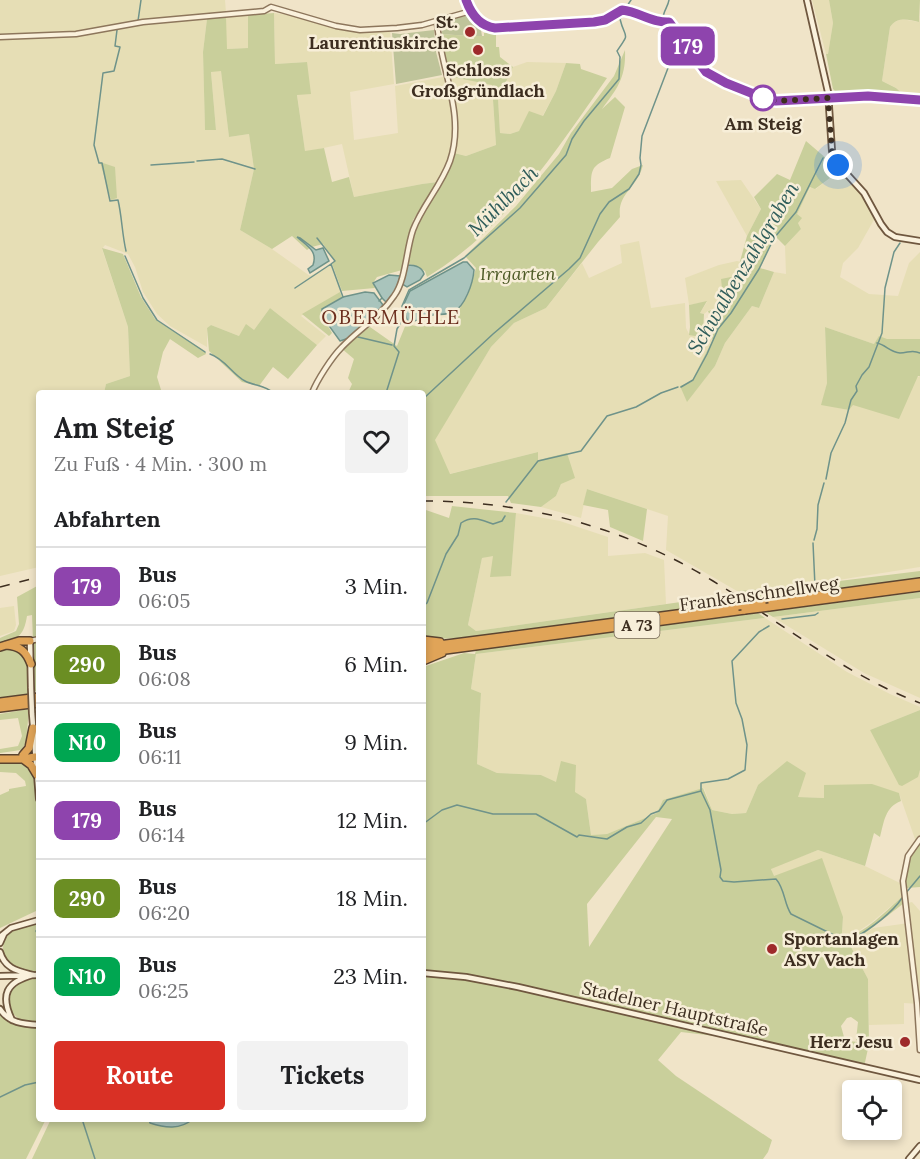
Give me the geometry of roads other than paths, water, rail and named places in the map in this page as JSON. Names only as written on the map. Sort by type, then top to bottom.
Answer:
[{"type":"highway","name":"Frankenschnellweg","points":[[766,605],[920,582]]},
{"type":"highway","name":"Frankenschnellweg","points":[[426,647],[457,645],[920,587]]},
{"type":"highway","points":[[426,640],[457,645]]},
{"type":"highway","points":[[3,646],[19,641],[30,642]]},
{"type":"highway","points":[[3,646],[17,646],[30,642]]},
{"type":"highway","name":"Frankenschnellweg","points":[[426,651],[457,645]]},
{"type":"highway","points":[[426,660],[457,645]]},
{"type":"highway","points":[[17,646],[24,651],[31,663]]},
{"type":"highway","points":[[0,702],[36,697]]},
{"type":"highway","points":[[0,708],[36,703]]},
{"type":"highway","points":[[23,757],[33,728]]},
{"type":"highway","points":[[0,759],[35,756]]},
{"type":"highway","points":[[23,757],[36,773]]},
{"type":"main road","points":[[807,0],[828,98],[834,158],[864,193],[881,224],[891,234],[920,242]]},
{"type":"main road","points":[[828,98],[868,96],[920,100]]},
{"type":"main road","points":[[30,642],[36,766]]},
{"type":"main road","points":[[0,937],[17,926],[36,921]]},
{"type":"main road","points":[[0,943],[6,932]]},
{"type":"main road","points":[[0,952],[8,966],[36,975]]},
{"type":"main road","name":"Stadelner Hauptstraße","points":[[426,973],[475,978],[529,989],[920,1080]]},
{"type":"main road","points":[[0,976],[36,975]]},
{"type":"main road","points":[[12,1020],[5,1007],[6,991],[17,980],[36,975]]},
{"type":"main road","points":[[0,1009],[12,1020],[24,1024],[36,1024]]},
{"type":"main road","points":[[909,1159],[920,1146]]},
{"type":"street","points":[[466,0],[483,24],[495,28],[594,22],[605,20],[622,10],[636,13],[658,23],[668,22],[706,72],[726,83],[776,101],[828,98]]},
{"type":"street","points":[[0,36],[76,34],[143,22],[264,11],[271,7],[350,29],[397,28],[437,22],[470,8]]},
{"type":"street","points":[[314,390],[342,347],[371,322],[395,296],[413,231],[448,165],[455,142],[456,122],[440,49],[437,22]]},
{"type":"street","points":[[30,642],[36,640]]},
{"type":"street","points":[[920,839],[906,862],[903,874],[920,1050]]},
{"type":"water","points":[[297,237],[316,250],[323,248],[329,261],[310,273],[308,269],[313,265],[313,252]]},
{"type":"water","points":[[463,262],[467,262],[474,270],[468,294],[461,305],[451,313],[433,315],[410,322],[407,320],[403,306],[410,291]]},
{"type":"water","points":[[407,265],[420,268],[424,274],[420,280],[407,287],[402,284]]},
{"type":"water","points":[[389,275],[400,276],[396,292],[387,303],[373,283]]},
{"type":"water","points":[[365,292],[374,293],[383,305],[358,332],[340,341],[322,316],[322,309],[343,297]]},
{"type":"water","points":[[150,1122],[189,1122],[172,1127]]},
{"type":"waterway","points":[[136,21],[138,21],[141,0]]},
{"type":"waterway","name":"Mühlbach","points":[[627,6],[631,0]]},
{"type":"waterway","points":[[426,396],[580,258],[600,214],[609,202],[629,189],[639,174],[642,136],[668,68],[663,19],[669,0]]},
{"type":"waterway","name":"Mühlbach","points":[[387,390],[399,352],[394,346],[397,329],[404,317],[402,306],[409,290],[464,258],[520,208],[566,155],[572,139],[584,121],[619,79],[620,57],[617,51],[626,35],[620,19],[624,13]]},
{"type":"waterway","points":[[117,30],[115,46],[120,47],[114,71],[103,73],[94,145],[99,163],[102,163],[110,201],[118,200],[126,251]]},
{"type":"waterway","name":"Schwalbenzahlgraben","points":[[681,387],[693,380],[718,329],[759,269],[774,238],[796,212],[823,158]]},
{"type":"waterway","points":[[197,161],[222,159],[255,169]]},
{"type":"waterway","points":[[151,165],[194,162]]},
{"type":"waterway","points":[[317,238],[335,261],[331,264],[343,297]]},
{"type":"waterway","points":[[826,479],[831,453],[845,423],[851,400],[857,391],[856,386],[869,367],[882,333],[885,288],[894,252],[900,243]]},
{"type":"waterway","points":[[125,256],[143,298],[157,320],[205,352]]},
{"type":"waterway","points":[[295,288],[331,264]]},
{"type":"waterway","points":[[379,301],[382,298]]},
{"type":"waterway","points":[[358,337],[392,345]]},
{"type":"waterway","points":[[877,343],[897,352],[920,353]]},
{"type":"waterway","points":[[210,354],[220,359],[245,381],[269,390]]},
{"type":"waterway","name":"Schwalbenzahlgraben","points":[[506,502],[538,461],[581,451],[607,416],[636,407],[661,393],[678,387]]},
{"type":"waterway","points":[[814,540],[818,505],[824,483]]},
{"type":"waterway","name":"Schwalbenzahlgraben","points":[[426,604],[446,554],[458,535],[461,523],[473,519],[493,524],[502,521],[505,516]]},
{"type":"waterway","points":[[813,543],[815,586]]},
{"type":"waterway","points":[[782,619],[818,613]]},
{"type":"waterway","points":[[701,791],[701,783],[728,779],[745,770],[747,745],[736,703],[732,661],[759,632],[769,626]]},
{"type":"waterway","points":[[426,822],[442,810],[457,805],[493,814],[536,814],[577,837],[579,835],[607,839],[627,827],[641,823],[651,814],[659,811],[667,800],[701,791],[710,810],[721,870],[720,877],[723,881],[776,879],[791,914],[848,942],[885,917],[902,898]]},
{"type":"waterway","points":[[905,894],[920,876]]},
{"type":"waterway","points":[[0,1097],[25,1085],[36,1083]]},
{"type":"waterway","points":[[83,1122],[95,1159]]},
{"type":"railway","points":[[426,501],[461,502],[537,512],[610,532],[645,546],[713,581],[865,678],[920,703]]},
{"type":"railway","points":[[0,587],[36,578]]},
{"type":"place","name":"St. Laurentiuskirche","points":[[470,32]]},
{"type":"place","name":"Schloss Großgründlach","points":[[478,50]]},
{"type":"place","name":"Am Steig","points":[[763,98]]},
{"type":"place","name":"Sportanlagen ASV Vach","points":[[772,949]]},
{"type":"place","name":"Herz Jesu","points":[[905,1042]]},
{"type":"district","name":"OBERMÜHLE","points":[[391,317]]},
{"type":"park label","name":"Irrgarten","points":[[518,274]]}]
